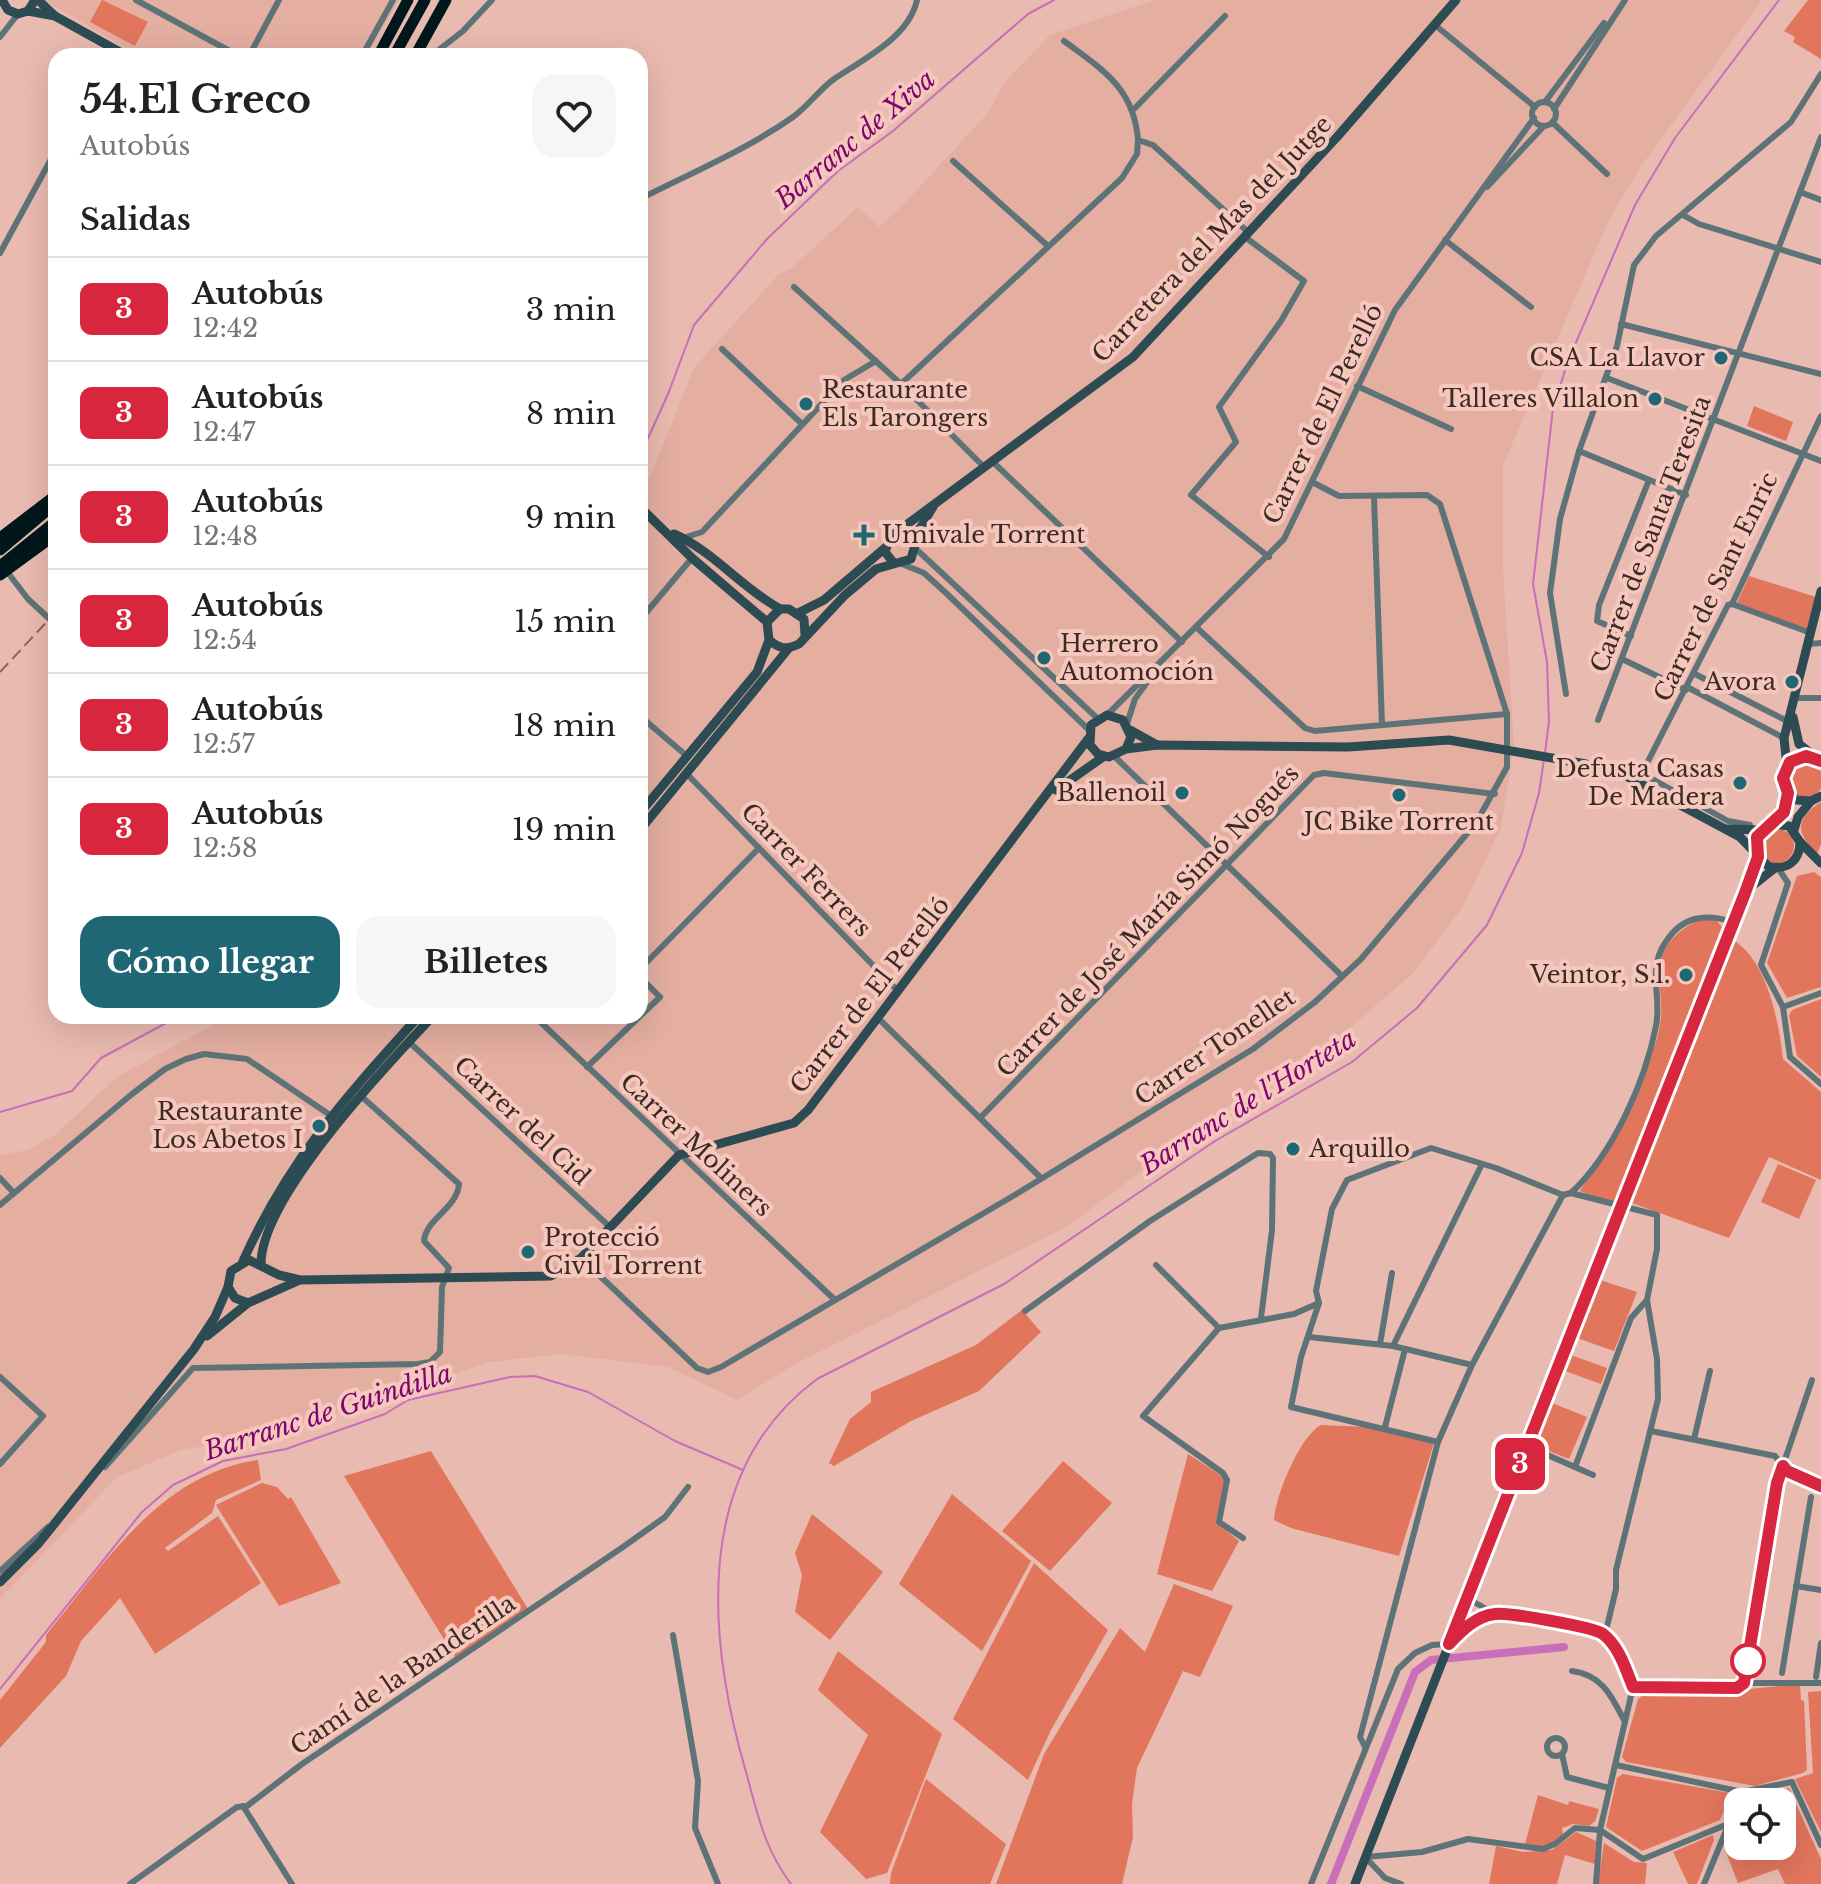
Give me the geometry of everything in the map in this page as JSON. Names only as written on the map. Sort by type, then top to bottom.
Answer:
[{"type":"highway","points":[[381,48],[408,0]]},
{"type":"highway","points":[[398,48],[425,0]]},
{"type":"highway","points":[[419,48],[446,0]]},
{"type":"highway","points":[[0,538],[48,501]]},
{"type":"highway","points":[[0,550],[48,510]]},
{"type":"highway","points":[[0,564],[48,527]]},
{"type":"highway","points":[[0,575],[48,540]]},
{"type":"street","points":[[0,37],[37,0],[103,48]]},
{"type":"street","points":[[136,0],[224,48]]},
{"type":"street","points":[[253,48],[279,0]]},
{"type":"street","points":[[366,48],[393,0]]},
{"type":"street","points":[[441,48],[463,31],[492,0]]},
{"type":"street","points":[[648,195],[761,137],[796,114],[831,82],[889,40],[914,14],[917,0]]},
{"type":"street","name":"Carretera del Mas del Jutge","points":[[901,532],[925,510],[1133,357],[1247,235],[1456,0]]},
{"type":"street","points":[[1553,123],[1554,109],[1610,18],[1625,0]]},
{"type":"street","points":[[2,7],[55,16]]},
{"type":"street","points":[[1134,109],[1225,16]]},
{"type":"street","points":[[1535,107],[1545,102],[1600,27],[1610,18]]},
{"type":"street","points":[[1435,25],[1535,107]]},
{"type":"street","points":[[901,384],[1122,178],[1137,154],[1134,109],[1118,85],[1064,41]]},
{"type":"street","points":[[1566,694],[1550,584],[1562,505],[1607,378],[1631,273],[1640,254],[1791,122],[1821,74]]},
{"type":"street","points":[[1545,102],[1554,109]]},
{"type":"street","points":[[1535,107],[1534,118],[1543,127],[1553,123]]},
{"type":"street","name":"Carrer de El Perelló","points":[[1102,717],[1156,668],[1284,539],[1395,310],[1534,118]]},
{"type":"street","points":[[1553,123],[1607,174]]},
{"type":"street","name":"Carrer de El Perelló","points":[[1476,198],[1543,127]]},
{"type":"street","name":"Carrer de Santa Teresita","points":[[1598,720],[1821,137]]},
{"type":"street","points":[[1138,140],[1153,145],[1247,235],[1304,281],[1281,321],[1219,407],[1236,442],[1191,495],[1269,557]]},
{"type":"street","points":[[953,161],[1048,246]]},
{"type":"street","points":[[0,253],[48,165]]},
{"type":"street","points":[[1800,192],[1821,200]]},
{"type":"street","points":[[1683,215],[1699,224],[1821,262]]},
{"type":"street","points":[[1445,240],[1531,307]]},
{"type":"street","points":[[794,287],[1182,642]]},
{"type":"street","points":[[1621,324],[1821,374]]},
{"type":"street","points":[[722,349],[802,424]]},
{"type":"street","points":[[683,538],[702,532],[844,380],[876,361]]},
{"type":"street","points":[[1607,378],[1821,461]]},
{"type":"street","points":[[1357,386],[1451,429]]},
{"type":"street","name":"Carrer de Sant Enric","points":[[1767,827],[1728,821],[1645,775],[1644,769],[1728,605],[1732,604],[1821,416]]},
{"type":"street","points":[[1579,451],[1686,495]]},
{"type":"street","points":[[1631,636],[1597,621],[1599,605],[1649,480]]},
{"type":"street","name":"Carrer Tonellet","points":[[581,1258],[697,1368],[708,1372],[1041,1178],[1253,1049],[1315,1002],[1361,959],[1467,834],[1495,794],[1507,767],[1507,714],[1440,504],[1427,495],[1339,496],[1312,482]]},
{"type":"street","points":[[1374,497],[1382,725]]},
{"type":"street","name":"Carretera del Mas del Jutge","points":[[914,544],[933,507]]},
{"type":"street","points":[[648,514],[692,558],[767,622],[769,640],[757,672],[648,804]]},
{"type":"street","points":[[667,531],[683,538],[750,592],[780,609],[798,613],[804,619],[805,635]]},
{"type":"street","points":[[702,532],[700,543],[710,558]]},
{"type":"street","points":[[798,613],[824,600],[885,548],[890,537],[901,532],[1102,717],[1118,717],[1157,745]]},
{"type":"street","points":[[769,640],[778,647],[789,648],[799,644],[866,577],[911,559],[914,544]]},
{"type":"street","points":[[885,548],[898,563],[924,573],[946,593],[1089,734],[1093,750],[1103,757],[1115,757],[1126,749],[1157,745],[1287,748],[1449,740],[1586,764],[1628,777],[1726,829],[1776,868],[1788,883],[1761,965],[1783,1007],[1790,1057],[1821,1084]]},
{"type":"street","points":[[648,610],[692,558]]},
{"type":"street","points":[[0,564],[48,618]]},
{"type":"street","points":[[1355,1884],[1745,893],[1767,827],[1784,812],[1788,793],[1783,778],[1787,767],[1784,738],[1821,591]]},
{"type":"street","points":[[1732,604],[1811,633]]},
{"type":"street","points":[[767,622],[780,609]]},
{"type":"street","points":[[1196,627],[1305,728],[1315,731],[1507,714]]},
{"type":"street","points":[[1809,644],[1821,643]]},
{"type":"street","points":[[648,820],[789,648]]},
{"type":"street","points":[[1622,659],[1784,738]]},
{"type":"street","name":"Carrer de El Perelló","points":[[1128,727],[1135,699],[1156,668]]},
{"type":"street","points":[[1695,674],[1789,722]]},
{"type":"street","points":[[1796,698],[1821,698]]},
{"type":"street","points":[[1792,710],[1796,738],[1818,759]]},
{"type":"street","points":[[1089,734],[1102,717]]},
{"type":"street","points":[[648,723],[688,757]]},
{"type":"street","points":[[1126,749],[1128,727]]},
{"type":"street","name":"Carrer de El Perelló","points":[[679,1155],[794,1123],[808,1110],[1047,797],[1089,734]]},
{"type":"street","name":"Carrer de El Perelló","points":[[1047,797],[1072,775],[1103,757]]},
{"type":"street","points":[[1115,757],[1342,976]]},
{"type":"street","points":[[1787,767],[1797,758],[1818,759]]},
{"type":"street","name":"Carrer de José María Simó Nogués","points":[[980,1118],[1314,775],[1324,773],[1495,794]]},
{"type":"street","name":"Carrer Ferrers","points":[[687,774],[899,992]]},
{"type":"street","points":[[1788,793],[1796,800],[1816,799]]},
{"type":"street","points":[[1816,799],[1798,817],[1794,830],[1800,842],[1819,862]]},
{"type":"street","points":[[1726,829],[1767,827],[1794,830]]},
{"type":"street","points":[[1795,859],[1800,842]]},
{"type":"street","points":[[648,961],[759,848]]},
{"type":"street","points":[[1745,893],[1776,868],[1795,859],[1819,862]]},
{"type":"street","points":[[1365,1747],[1360,1737],[1438,1442],[1472,1365],[1567,1194],[1610,1140],[1648,1054],[1658,1010],[1654,975],[1666,940],[1693,917],[1706,914],[1733,922]]},
{"type":"street","points":[[648,985],[660,997],[648,1009]]},
{"type":"street","points":[[1783,1007],[1821,993]]},
{"type":"street","points":[[879,1019],[1041,1178]]},
{"type":"street","points":[[0,1582],[54,1523],[194,1349],[215,1317],[228,1287],[231,1271],[243,1261],[268,1210],[330,1115],[412,1024]]},
{"type":"street","points":[[268,1292],[261,1248],[275,1219],[314,1153],[426,1024]]},
{"type":"street","name":"Carrer Moliners","points":[[542,1024],[835,1300]]},
{"type":"street","points":[[587,1067],[632,1024]]},
{"type":"street","name":"Carrer del Cid","points":[[409,1042],[610,1227]]},
{"type":"street","points":[[0,1205],[165,1069],[204,1054],[247,1059],[330,1115]]},
{"type":"street","points":[[87,1482],[114,1458],[193,1368],[430,1362],[442,1346],[442,1287],[449,1268],[424,1241],[425,1232],[458,1196],[459,1184],[361,1096]]},
{"type":"street","points":[[1438,1442],[1291,1407],[1319,1303],[1316,1291],[1332,1209],[1347,1180],[1431,1148],[1567,1194],[1620,1209],[1657,1215],[1659,1223],[1647,1300],[1660,1386],[1616,1570],[1616,1589],[1605,1635]]},
{"type":"street","points":[[1025,1311],[1084,1266],[1258,1153],[1270,1154],[1273,1158],[1272,1230],[1261,1318]]},
{"type":"street","points":[[194,1349],[221,1322],[248,1303],[300,1280],[551,1276],[581,1258],[679,1155]]},
{"type":"street","points":[[1393,1346],[1482,1164]]},
{"type":"street","points":[[0,1178],[14,1193]]},
{"type":"street","points":[[243,1261],[300,1280]]},
{"type":"street","points":[[1156,1265],[1219,1328]]},
{"type":"street","points":[[1380,1344],[1392,1273]]},
{"type":"street","points":[[228,1287],[235,1298],[248,1303]]},
{"type":"street","points":[[1575,1467],[1631,1318],[1647,1300]]},
{"type":"street","points":[[1243,1538],[1219,1522],[1227,1480],[1223,1473],[1143,1416],[1219,1328],[1294,1314],[1319,1303]]},
{"type":"street","points":[[1309,1337],[1393,1346],[1472,1365]]},
{"type":"street","points":[[1385,1427],[1405,1349]]},
{"type":"street","points":[[1694,1439],[1710,1371]]},
{"type":"street","points":[[0,1377],[43,1416],[0,1464]]},
{"type":"street","points":[[1744,1683],[1777,1483],[1812,1380]]},
{"type":"street","points":[[1651,1431],[1775,1456],[1787,1471],[1821,1486]]},
{"type":"street","points":[[1527,1446],[1593,1475]]},
{"type":"street","name":"Camí de la Banderilla","points":[[130,1884],[188,1840],[243,1806],[660,1521],[688,1487]]},
{"type":"street","points":[[1782,1673],[1811,1497]]},
{"type":"street","points":[[0,1571],[37,1534],[54,1523]]},
{"type":"street","points":[[1796,1586],[1821,1590]]},
{"type":"street","points":[[1467,1598],[1495,1614],[1592,1629],[1605,1635],[1633,1687],[1600,1830],[1596,1884]]},
{"type":"street","points":[[1311,1884],[1402,1663],[1432,1645],[1448,1646],[1475,1621],[1495,1614]]},
{"type":"street","points":[[673,1635],[698,1781],[695,1828],[718,1884]]},
{"type":"street","points":[[1633,1687],[1737,1688],[1744,1683],[1818,1680],[1821,1643]]},
{"type":"street","points":[[1572,1671],[1594,1676],[1609,1691],[1625,1722]]},
{"type":"street","points":[[1562,1754],[1567,1777],[1609,1788]]},
{"type":"street","points":[[1616,1765],[1724,1788]]},
{"type":"street","points":[[1762,1788],[1792,1782],[1795,1788]]},
{"type":"street","points":[[1796,1791],[1821,1845]]},
{"type":"street","points":[[243,1806],[292,1884]]},
{"type":"street","points":[[1365,1857],[1422,1852],[1468,1839],[1543,1849],[1555,1844],[1575,1828],[1600,1830],[1643,1859],[1724,1826]]},
{"type":"street","points":[[1704,1884],[1724,1834]]},
{"type":"street","points":[[1365,1857],[1385,1878],[1401,1884]]},
{"type":"shaded area","points":[[44,0],[399,0],[372,48],[125,48]]},
{"type":"shaded area","points":[[102,0],[148,22],[135,46],[90,22]]},
{"type":"shaded area","points":[[1155,0],[1762,0],[1639,169],[1607,224],[1503,465],[1503,568],[1514,746],[1501,827],[1464,905],[1413,973],[1314,1059],[1230,1105],[1068,1226],[793,1365],[737,1400],[668,1367],[561,1354],[489,1362],[268,1434],[181,1450],[117,1477],[0,1599],[0,1155],[28,1150],[55,1135],[118,1076],[215,1024],[648,1024],[648,481],[694,368],[778,275],[792,268],[858,207],[879,227],[903,205],[987,114],[1006,81],[1050,35]]},
{"type":"shaded area","points":[[1808,0],[1821,0],[1821,59],[1793,42],[1795,37],[1784,31]]},
{"type":"shaded area","points":[[1754,406],[1793,422],[1786,441],[1747,426]]},
{"type":"shaded area","points":[[1749,576],[1819,598],[1811,633],[1736,605]]},
{"type":"shaded area","points":[[1806,763],[1818,768],[1822,783],[1818,792],[1806,797],[1794,792],[1789,780],[1794,768]]},
{"type":"shaded area","points":[[1821,802],[1821,844],[1817,854],[1805,839],[1801,826],[1806,815]]},
{"type":"shaded area","points":[[1777,829],[1789,834],[1794,846],[1789,858],[1777,863],[1765,858],[1760,846],[1765,834]]},
{"type":"shaded area","points":[[1814,872],[1821,877],[1821,987],[1787,998],[1767,963],[1797,876]]},
{"type":"shaded area","points":[[1701,919],[1717,921],[1722,927],[1614,1206],[1580,1191],[1616,1131],[1650,1060],[1661,1017],[1659,975],[1664,951],[1680,932]]},
{"type":"shaded area","points":[[1733,940],[1755,962],[1763,977],[1775,1011],[1783,1059],[1821,1092],[1821,1180],[1769,1157],[1729,1238],[1629,1202]]},
{"type":"shaded area","points":[[1821,999],[1821,1077],[1797,1056],[1789,1015],[1792,1010]]},
{"type":"shaded area","points":[[1778,1164],[1816,1180],[1799,1219],[1761,1202]]},
{"type":"shaded area","points":[[1600,1280],[1637,1292],[1614,1351],[1577,1338]]},
{"type":"shaded area","points":[[1022,1310],[1041,1332],[979,1391],[911,1421],[834,1466],[829,1463],[850,1419],[871,1402],[871,1392],[976,1345]]},
{"type":"shaded area","points":[[1571,1355],[1607,1368],[1601,1384],[1565,1371]]},
{"type":"shaded area","points":[[1552,1403],[1587,1417],[1569,1459],[1536,1446]]},
{"type":"shaded area","points":[[1321,1425],[1367,1427],[1434,1443],[1399,1556],[1291,1528],[1274,1520],[1290,1468],[1305,1441]]},
{"type":"shaded area","points":[[431,1451],[528,1609],[456,1659],[344,1476]]},
{"type":"shaded area","points":[[1188,1454],[1225,1481],[1216,1522],[1239,1541],[1212,1591],[1157,1574]]},
{"type":"shaded area","points":[[258,1460],[261,1480],[216,1500],[212,1513],[165,1548],[168,1551],[218,1516],[261,1583],[155,1654],[120,1598],[81,1641],[66,1676],[0,1748],[0,1700],[46,1642],[46,1635],[113,1552],[163,1503],[192,1483],[223,1469]]},
{"type":"shaded area","points":[[1063,1461],[1112,1503],[1050,1571],[1002,1531]]},
{"type":"shaded area","points":[[262,1483],[277,1487],[288,1499],[291,1497],[341,1583],[279,1606],[216,1505]]},
{"type":"shaded area","points":[[952,1494],[1031,1561],[982,1651],[899,1584]]},
{"type":"shaded area","points":[[812,1514],[883,1572],[830,1640],[795,1612],[802,1575],[795,1553]]},
{"type":"shaded area","points":[[1034,1563],[1108,1630],[1051,1730],[1028,1780],[953,1719]]},
{"type":"shaded area","points":[[1174,1584],[1233,1606],[1200,1677],[1183,1671],[1137,1768],[1132,1804],[1133,1837],[1122,1884],[996,1884],[1044,1754],[1120,1628],[1145,1652]]},
{"type":"shaded area","points":[[838,1651],[942,1734],[887,1873],[866,1879],[820,1832],[868,1735],[818,1690]]},
{"type":"shaded area","points":[[1800,1684],[1801,1700],[1804,1701],[1807,1770],[1803,1773],[1755,1786],[1626,1762],[1622,1757],[1638,1699],[1643,1695],[1746,1693],[1749,1689]]},
{"type":"shaded area","points":[[1821,1691],[1821,1832],[1795,1779],[1813,1773],[1808,1692]]},
{"type":"shaded area","points":[[1623,1774],[1724,1792],[1724,1811],[1720,1820],[1642,1851],[1606,1827],[1617,1778]]},
{"type":"shaded area","points":[[926,1779],[1006,1844],[990,1884],[890,1884],[891,1873]]},
{"type":"shaded area","points":[[1538,1795],[1568,1805],[1569,1801],[1599,1809],[1595,1821],[1589,1826],[1573,1824],[1562,1828],[1563,1834],[1552,1845],[1524,1848]]},
{"type":"shaded area","points":[[1796,1804],[1821,1859],[1821,1884],[1785,1884],[1778,1869],[1738,1883],[1729,1860],[1796,1860]]},
{"type":"shaded area","points":[[1576,1832],[1596,1841],[1595,1864],[1565,1855],[1557,1884],[1489,1884],[1496,1846],[1523,1852],[1552,1850]]},
{"type":"shaded area","points":[[1713,1835],[1714,1840],[1697,1884],[1688,1884],[1673,1852]]},
{"type":"shaded area","points":[[1604,1843],[1634,1862],[1647,1863],[1645,1884],[1598,1884]]},
{"type":"waterway","name":"Barranc de Xiva","points":[[648,438],[694,325],[767,239],[838,171],[893,131],[1028,14],[1054,0]]},
{"type":"waterway","name":"Barranc de l'Horteta","points":[[1545,753],[1549,721],[1547,662],[1533,584],[1553,408],[1568,361],[1635,205],[1675,138],[1779,0]]},
{"type":"waterway","name":"Barranc de l'Horteta","points":[[791,1884],[768,1844],[758,1817],[733,1720],[723,1667],[718,1613],[720,1560],[729,1509],[748,1461],[776,1417],[817,1379],[1004,1284],[1215,1141],[1352,1062],[1417,1008],[1487,925],[1522,853],[1539,793],[1544,759]]},
{"type":"waterway","name":"Barranc de Xiva","points":[[0,1112],[72,1091],[101,1058],[164,1024]]},
{"type":"waterway","name":"Barranc de Guindilla","points":[[0,1689],[142,1512],[173,1485],[223,1461],[286,1449],[385,1414],[408,1400],[510,1377],[535,1376],[588,1392],[675,1441],[743,1470]]},
{"type":"waterway","points":[[1331,1884],[1415,1672],[1431,1660],[1564,1647]]},
{"type":"railway","points":[[0,672],[48,621]]},
{"type":"bus line","name":"3","points":[[1821,761],[1806,756],[1790,762],[1783,778],[1788,793],[1784,812],[1776,823],[1766,826],[1757,837],[1758,857],[1745,893],[1449,1644],[1475,1621],[1495,1614],[1544,1621],[1592,1629],[1605,1635],[1625,1666],[1633,1687],[1737,1688],[1744,1683],[1777,1483],[1783,1466],[1787,1471],[1821,1486]]},
{"type":"place","name":"CSA La Llavor","points":[[1721,358]]},
{"type":"place","name":"Talleres Villalon","points":[[1655,399]]},
{"type":"place","name":"Restaurante Els Tarongers","points":[[806,404]]},
{"type":"place","name":"Umivale Torrent","points":[[864,535]]},
{"type":"place","name":"Herrero Automoción","points":[[1044,658]]},
{"type":"place","name":"Avora","points":[[1792,682]]},
{"type":"place","name":"Defusta Casas De Madera","points":[[1740,783]]},
{"type":"place","name":"Ballenoil","points":[[1182,793]]},
{"type":"place","name":"JC Bike Torrent","points":[[1399,795]]},
{"type":"place","name":"Veintor, S.l.","points":[[1686,975]]},
{"type":"place","name":"Restaurante Los Abetos I","points":[[319,1126]]},
{"type":"place","name":"Arquillo","points":[[1293,1149]]},
{"type":"place","name":"Protecció Civil Torrent","points":[[528,1252]]}]
